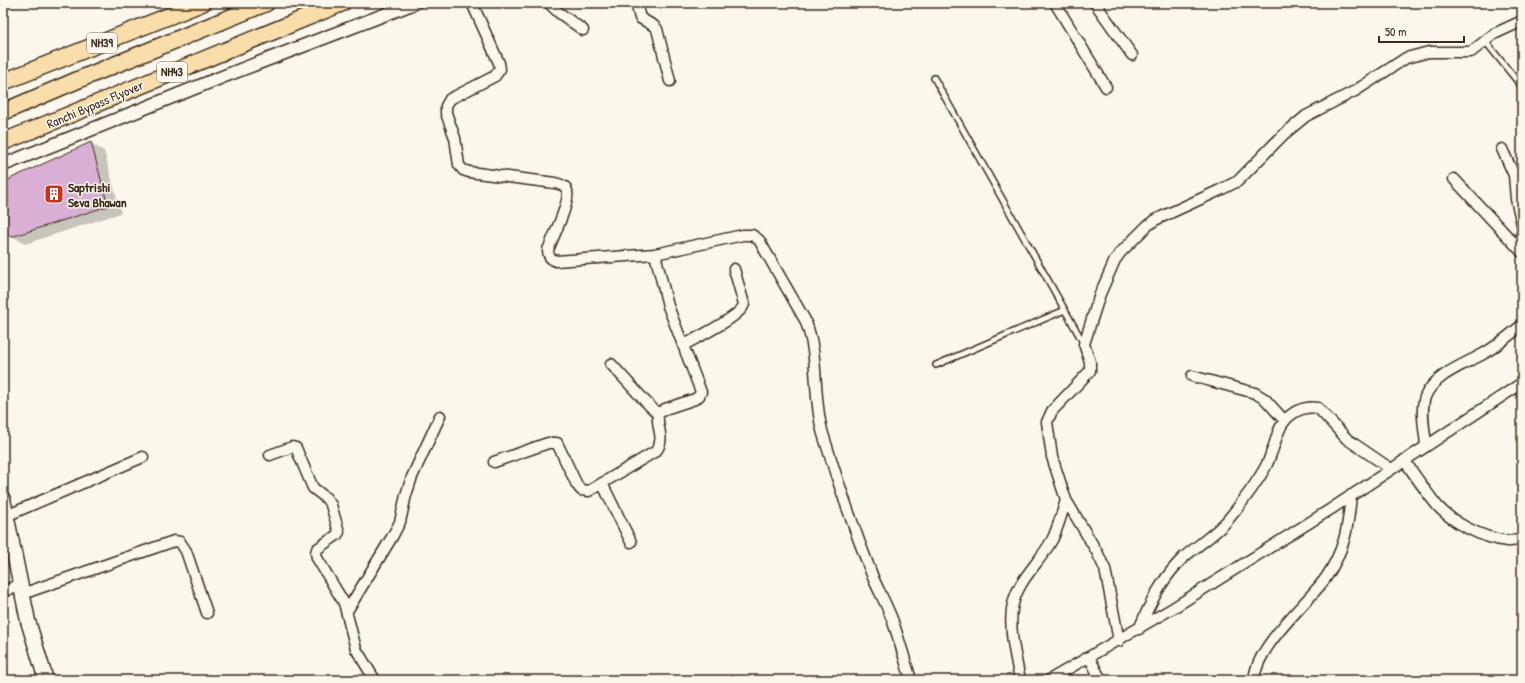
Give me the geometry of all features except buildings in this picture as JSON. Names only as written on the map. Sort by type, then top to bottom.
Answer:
[{"type":"highway","name":"NH39","points":[[3,82],[202,3]]},
{"type":"highway","name":"NH43","points":[[3,112],[266,3]]},
{"type":"highway","name":"Ranchi Bypass Flyover","points":[[3,142],[342,3]]},
{"type":"main road","points":[[3,499],[28,621],[46,680]]},
{"type":"street","points":[[3,165],[222,77],[415,3]]},
{"type":"street","points":[[472,3],[500,69],[498,74],[495,76],[450,99],[446,106],[446,113],[455,138],[459,165],[463,170],[469,172],[555,183],[566,188],[568,194],[566,206],[548,250],[548,256],[551,259],[556,261],[655,254],[747,234],[752,235],[759,240],[805,320],[810,332],[813,344],[817,393],[823,431],[874,580],[892,619],[911,680]]},
{"type":"street","points":[[549,3],[558,12],[583,30]]},
{"type":"street","points":[[636,3],[640,18],[657,29],[670,81]]},
{"type":"street","points":[[1055,3],[1106,88]]},
{"type":"street","points":[[1095,3],[1132,54]]},
{"type":"street","points":[[1119,641],[1105,569],[1097,552],[1066,500],[1052,456],[1047,422],[1052,411],[1090,371],[1090,362],[1084,344],[1100,294],[1115,260],[1147,226],[1163,216],[1218,192],[1238,181],[1283,135],[1306,116],[1355,91],[1406,58],[1429,52],[1471,52],[1498,32],[1522,21]]},
{"type":"street","points":[[1502,149],[1514,175],[1516,199],[1522,224]]},
{"type":"street","points":[[1454,179],[1520,250]]},
{"type":"street","points":[[1520,250],[1522,233]]},
{"type":"street","points":[[655,254],[668,306],[701,392],[695,399],[665,409],[658,414]]},
{"type":"street","points":[[684,345],[735,316],[744,308],[734,269]]},
{"type":"street","points":[[1426,446],[1423,410],[1425,398],[1435,382],[1484,353],[1522,325]]},
{"type":"street","points":[[494,462],[548,443],[557,443],[580,490],[589,491],[656,451],[660,446],[661,441],[658,414],[645,402],[611,364]]},
{"type":"street","points":[[1192,376],[1255,393],[1265,399],[1284,420]]},
{"type":"street","points":[[1049,680],[1139,629],[1351,495],[1522,383]]},
{"type":"street","points":[[1139,629],[1151,601],[1173,569],[1226,522],[1261,476],[1284,420],[1294,412],[1312,407],[1318,408],[1347,439],[1391,469]]},
{"type":"street","points":[[347,611],[400,522],[412,477],[440,416]]},
{"type":"street","points":[[270,455],[292,447],[296,448],[313,488],[326,498],[331,505],[339,532],[317,549],[316,553],[344,603],[356,649],[375,680]]},
{"type":"street","points":[[6,516],[143,457]]},
{"type":"street","points":[[1404,460],[1436,504],[1448,515],[1470,529],[1490,537],[1507,541],[1519,540],[1522,530]]},
{"type":"street","points":[[602,483],[631,542]]},
{"type":"street","points":[[1254,680],[1254,671],[1258,662],[1276,635],[1325,578],[1339,553],[1347,530],[1351,495]]},
{"type":"street","points":[[1020,680],[1012,627],[1012,610],[1021,583],[1052,540],[1066,500]]},
{"type":"street","points":[[3,592],[21,589],[174,540],[180,542],[186,551],[207,613]]},
{"type":"street","points":[[1089,657],[1101,680]]},
{"type":"lane","points":[[1485,41],[1522,87]]},
{"type":"lane","points":[[934,78],[1084,344]]},
{"type":"lane","points":[[936,365],[1064,310]]},
{"type":"place","name":"Saptrishi Seva Bhawan","points":[[54,194]]}]
